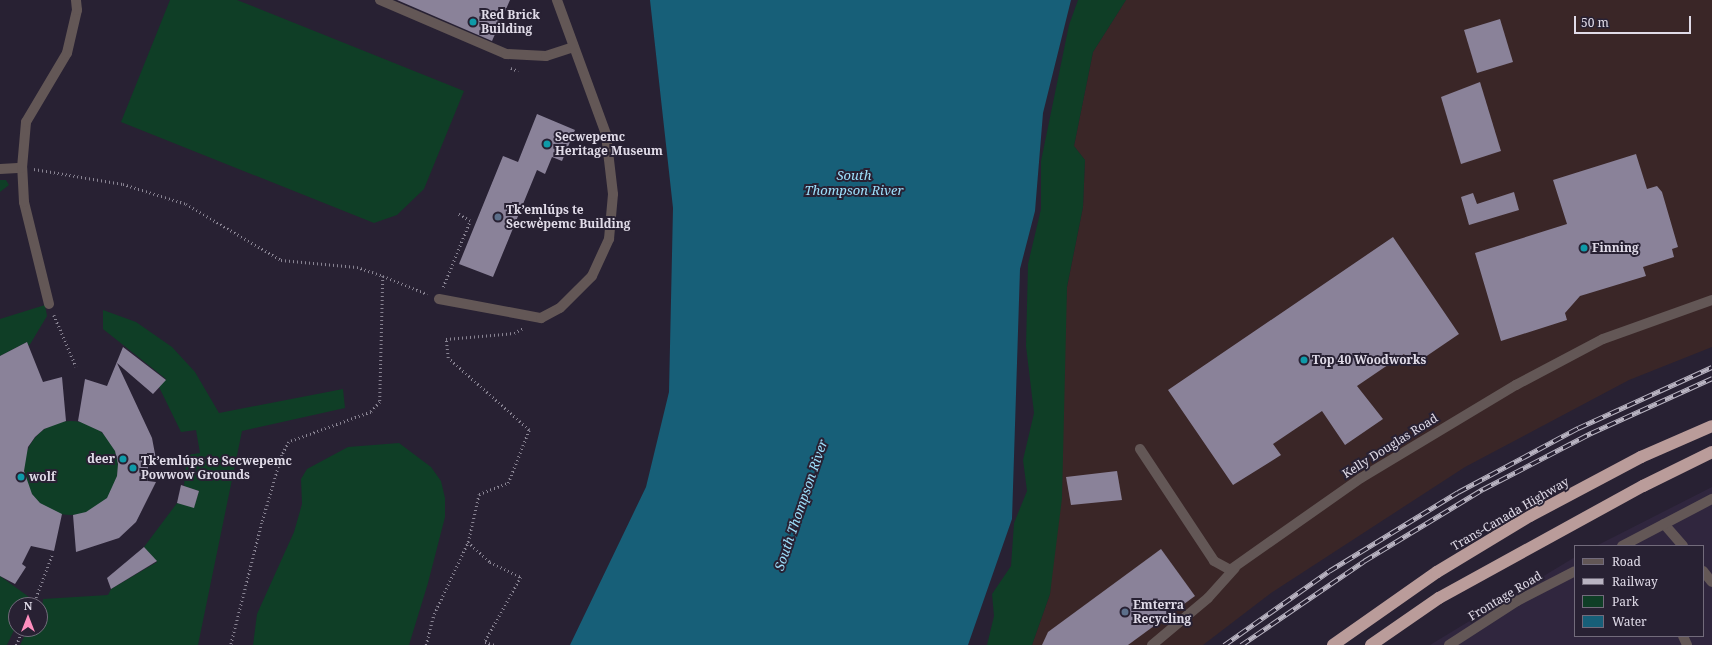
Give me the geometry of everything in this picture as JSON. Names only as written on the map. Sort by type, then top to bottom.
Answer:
[{"type":"highway","name":"Trans-Canada Highway","points":[[1333,645],[1437,572],[1530,516],[1641,457],[1712,426]]},
{"type":"highway","points":[[1371,645],[1439,598],[1643,486],[1712,452]]},
{"type":"street","points":[[49,304],[24,202],[22,168],[26,122],[67,53],[77,10],[76,0]]},
{"type":"street","points":[[380,0],[506,54],[546,56],[574,47]]},
{"type":"street","points":[[439,299],[541,318],[560,308],[592,276],[609,240],[613,194],[606,134],[557,0]]},
{"type":"street","points":[[0,169],[22,168]]},
{"type":"street","name":"Kelly Douglas Road","points":[[1152,645],[1208,598],[1235,568],[1361,478],[1516,385],[1603,339],[1712,300]]},
{"type":"street","points":[[1140,449],[1214,561],[1226,569],[1235,568]]},
{"type":"street","points":[[1625,545],[1712,499]]},
{"type":"street","points":[[1664,524],[1682,545]]},
{"type":"street","name":"Frontage Road","points":[[1449,645],[1517,601],[1574,572]]},
{"type":"street","points":[[1704,572],[1712,582]]},
{"type":"path","points":[[22,168],[123,184],[186,204],[281,260],[357,267],[439,299],[470,221],[458,214]]},
{"type":"path","points":[[231,645],[273,486],[289,442],[371,412],[380,402],[383,276]]},
{"type":"path","points":[[49,304],[76,366]]},
{"type":"path","points":[[426,645],[434,614],[468,542],[479,494],[508,483],[529,430],[448,358],[446,339],[514,333],[541,318]]},
{"type":"path","points":[[468,542],[490,562],[521,577],[485,642],[495,645]]},
{"type":"path","points":[[36,597],[52,555]]},
{"type":"shaded area","points":[[1126,0],[1712,0],[1712,347],[1629,380],[1465,467],[1271,593],[1203,645],[1032,645],[1050,594],[1067,287],[1083,207],[1085,160],[1074,146],[1093,52]]},
{"type":"shaded area","points":[[1712,487],[1712,645],[1430,645],[1574,558],[1574,637],[1704,637],[1704,545],[1598,545]]},
{"type":"green space","points":[[170,0],[237,0],[464,91],[424,189],[397,215],[374,223],[121,122]]},
{"type":"green space","points":[[1078,0],[1126,0],[1093,52],[1074,146],[1085,160],[1083,207],[1067,287],[1062,498],[1050,594],[1032,645],[987,645],[994,616],[992,594],[1011,566],[1014,523],[1027,491],[1023,460],[1034,413],[1026,346],[1028,264],[1041,209],[1041,161],[1069,25]]},
{"type":"green space","points":[[0,180],[6,180],[9,185],[0,192]]},
{"type":"green space","points":[[45,305],[47,316],[29,346],[27,342],[0,356],[0,319]]},
{"type":"green space","points":[[103,310],[136,322],[172,347],[195,372],[219,413],[343,389],[345,408],[242,431],[198,645],[20,645],[24,637],[48,637],[48,599],[108,595],[111,589],[157,562],[144,547],[177,503],[194,507],[199,491],[184,486],[187,455],[200,453],[196,430],[181,432],[159,387],[166,379],[103,329]]},
{"type":"green space","points":[[71,421],[89,425],[104,435],[114,450],[118,468],[114,486],[104,501],[89,511],[71,515],[53,511],[38,501],[28,486],[24,468],[28,450],[38,435],[53,425]]},
{"type":"green space","points":[[399,443],[431,467],[441,481],[445,498],[445,517],[428,583],[409,645],[253,645],[257,614],[294,532],[302,504],[301,479],[307,469],[348,447]]},
{"type":"green space","points":[[0,576],[29,597],[8,597],[8,637],[11,637],[7,645],[0,645]]},
{"type":"water","name":"South Thompson River","points":[[650,0],[1071,0],[1043,113],[1035,211],[1020,269],[1012,519],[968,645],[570,645],[646,487],[669,392],[673,208]]},
{"type":"building","name":"Red Brick Building","points":[[397,0],[510,0],[492,41]]},
{"type":"building","points":[[1500,19],[1513,62],[1477,73],[1464,30]]},
{"type":"building","points":[[1480,82],[1501,151],[1461,164],[1441,97]]},
{"type":"building","name":"Tk’emlúps te Secwe̓pemc Building","points":[[537,114],[575,130],[562,161],[552,157],[545,174],[537,170],[493,277],[459,264],[503,156],[518,162]]},
{"type":"building","name":"Finning","points":[[1636,154],[1647,189],[1657,186],[1662,192],[1678,247],[1672,249],[1674,257],[1643,267],[1646,276],[1580,296],[1565,313],[1567,320],[1501,341],[1475,253],[1567,224],[1553,180]]},
{"type":"building","points":[[1514,192],[1519,210],[1469,225],[1461,197],[1473,193],[1477,204]]},
{"type":"building","name":"Top 40 Woodworks","points":[[1393,237],[1459,334],[1412,366],[1404,354],[1357,386],[1383,419],[1345,445],[1322,411],[1273,444],[1281,455],[1233,485],[1168,390]]},
{"type":"building","points":[[27,342],[43,382],[62,377],[66,421],[44,429],[35,437],[28,447],[24,471],[32,494],[40,503],[62,514],[54,551],[31,546],[22,564],[26,567],[15,584],[0,576],[0,356]]},
{"type":"building","points":[[123,347],[166,380],[153,394],[117,363],[152,438],[156,459],[148,460],[148,481],[156,482],[136,522],[119,538],[76,552],[73,515],[86,512],[107,498],[117,476],[118,464],[115,451],[102,432],[78,421],[85,379],[107,386]]},
{"type":"building","points":[[1117,471],[1122,500],[1071,505],[1066,477]]},
{"type":"building","points":[[181,485],[199,491],[194,508],[177,503]]},
{"type":"building","points":[[144,547],[157,561],[111,589],[107,578]]},
{"type":"building","name":"Emterra Recycling","points":[[1161,549],[1195,596],[1128,645],[1042,645],[1048,632]]},
{"type":"railway","points":[[1224,645],[1329,571],[1458,492],[1578,428],[1712,367]]},
{"type":"railway","points":[[1241,645],[1364,561],[1483,489],[1591,433],[1712,378]]},
{"type":"place","name":"Red Brick Building","points":[[473,22]]},
{"type":"place","name":"Secwepemc Heritage Museum","points":[[547,144]]},
{"type":"place","name":"Tk’emlúps te Secwe̓pemc Building","points":[[498,217]]},
{"type":"place","name":"Finning","points":[[1584,248]]},
{"type":"place","name":"Top 40 Woodworks","points":[[1304,360]]},
{"type":"place","name":"deer","points":[[123,459]]},
{"type":"place","name":"Tk’emlúps te Secwepemc Powwow Grounds","points":[[133,468]]},
{"type":"place","name":"wolf","points":[[21,477]]},
{"type":"place","name":"Emterra Recycling","points":[[1125,612]]}]
